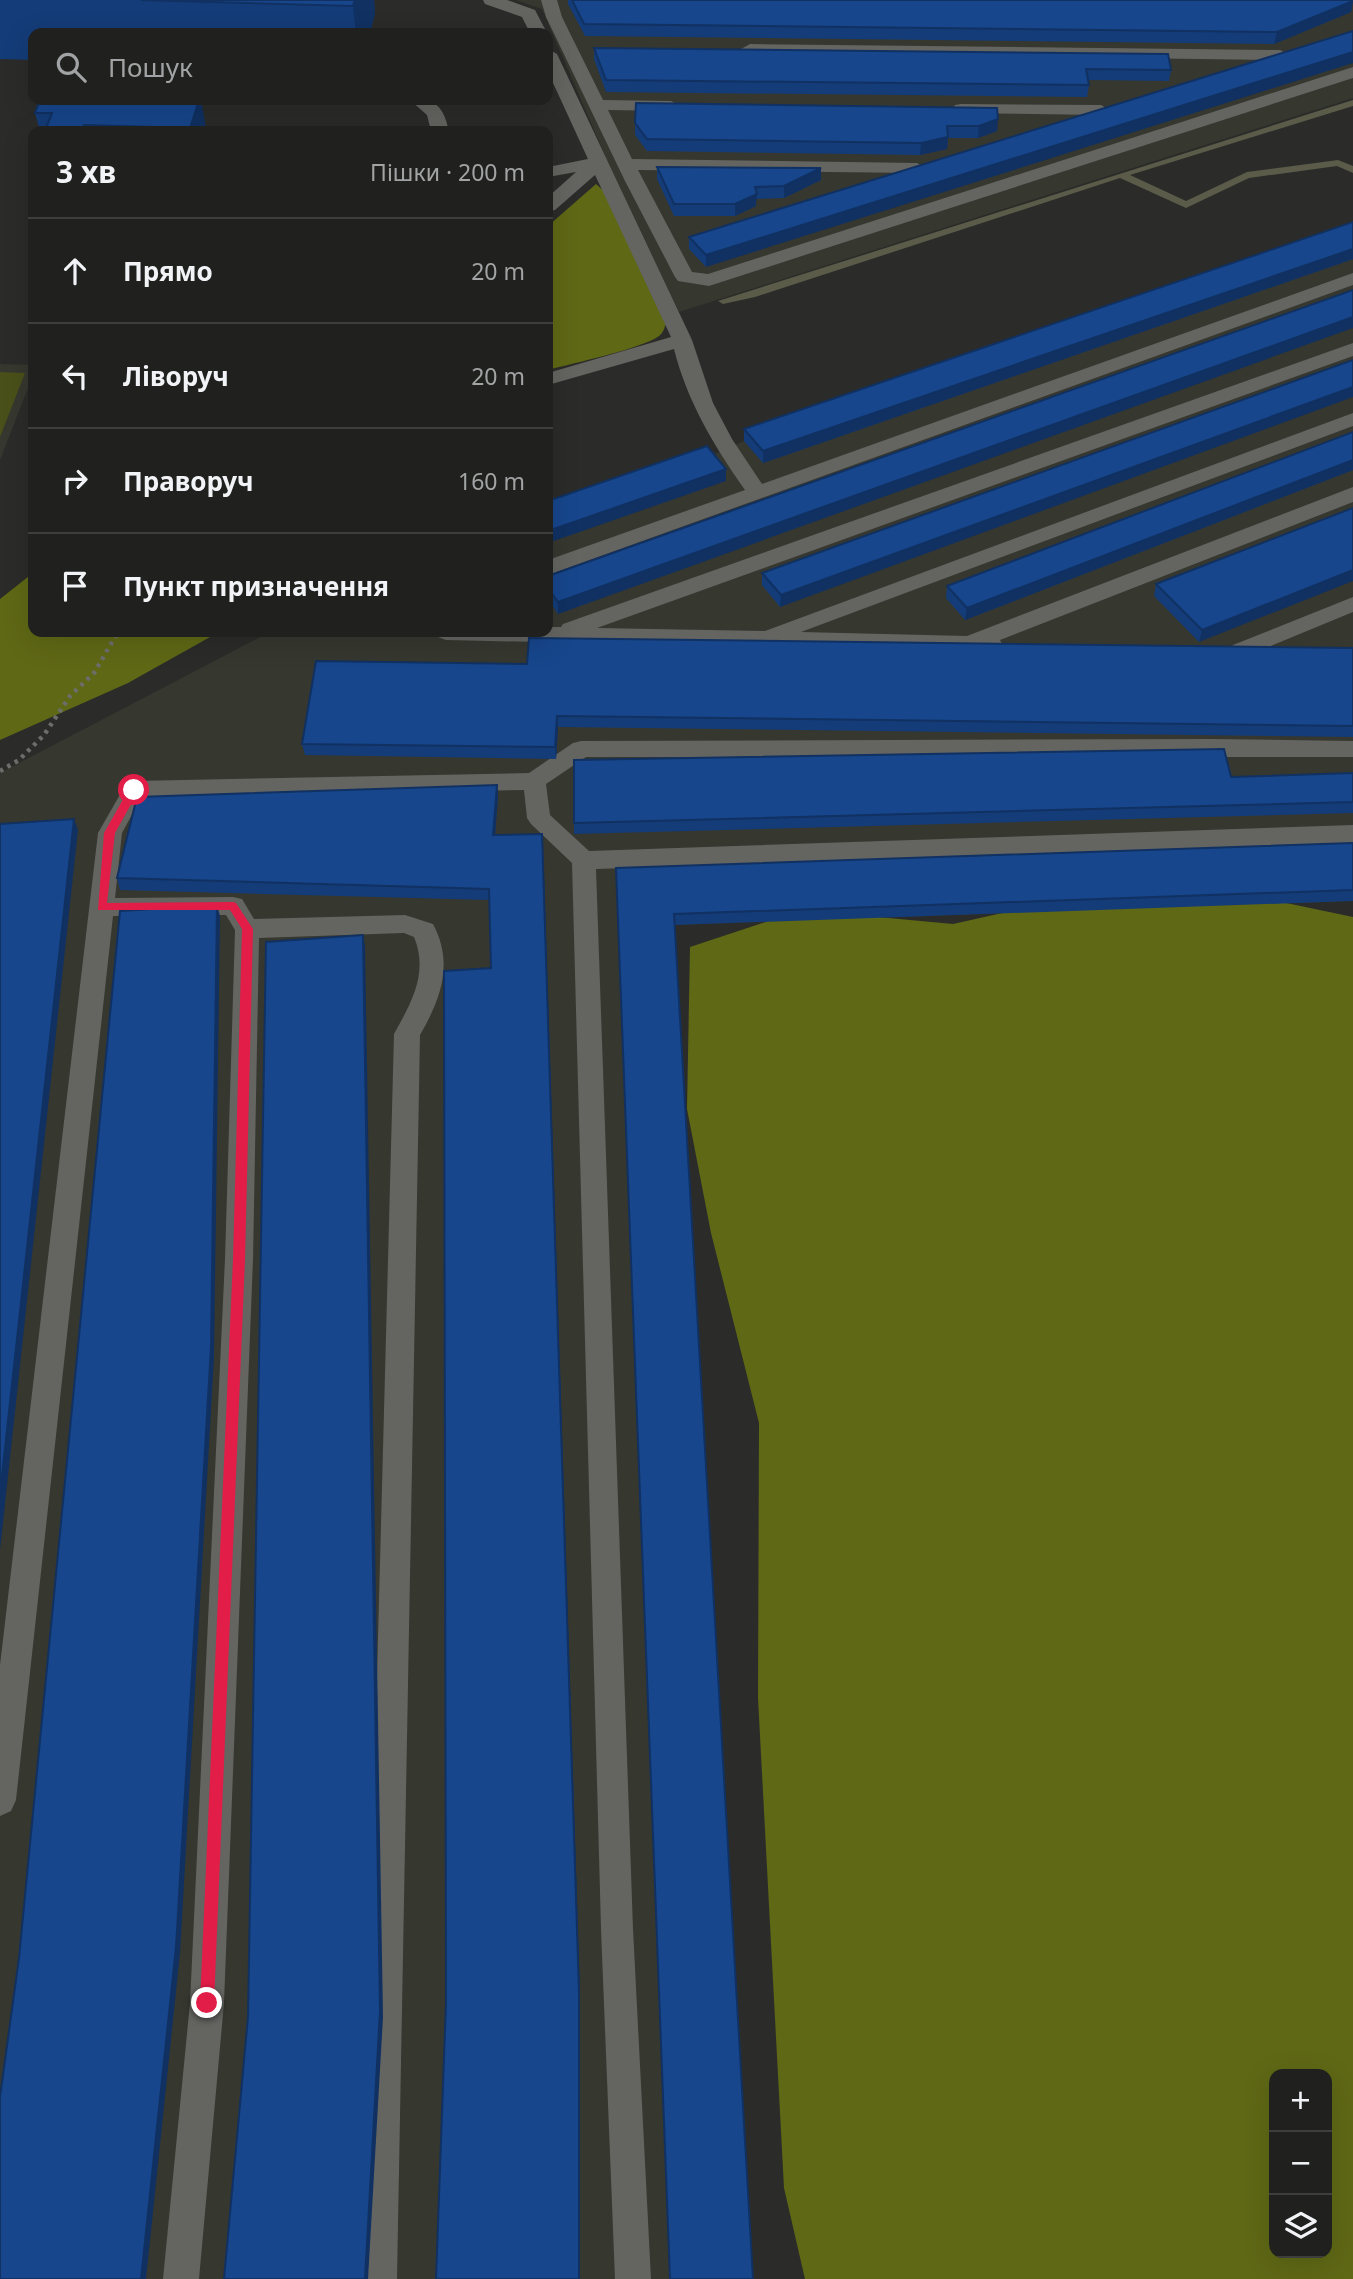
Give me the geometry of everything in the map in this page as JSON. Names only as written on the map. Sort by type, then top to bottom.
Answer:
[{"type":"lane","points":[[491,0],[529,14],[536,28]]},
{"type":"lane","points":[[549,0],[554,17],[577,48],[626,164],[676,243],[685,277],[709,280],[1353,72]]},
{"type":"lane","points":[[737,49],[1286,53],[1229,71]]},
{"type":"lane","points":[[553,65],[682,340],[690,375],[702,406],[758,493]]},
{"type":"lane","points":[[425,105],[435,113],[439,126]]},
{"type":"lane","points":[[599,105],[683,106]]},
{"type":"lane","points":[[948,109],[1107,108]]},
{"type":"lane","points":[[1049,127],[1107,108]]},
{"type":"lane","points":[[553,171],[599,162]]},
{"type":"lane","points":[[553,202],[599,162]]},
{"type":"lane","points":[[626,164],[924,166]]},
{"type":"lane","points":[[865,184],[924,166]]},
{"type":"lane","points":[[553,566],[1353,279]]},
{"type":"lane","points":[[553,378],[682,340]]},
{"type":"lane","points":[[556,634],[1353,349]]},
{"type":"lane","points":[[761,639],[1353,419]]},
{"type":"lane","points":[[968,644],[1353,494]]},
{"type":"lane","points":[[1241,650],[1353,604]]},
{"type":"lane","points":[[553,634],[1023,645]]},
{"type":"lane","points":[[1214,649],[1297,650]]},
{"type":"lane","points":[[0,1800],[110,833],[134,790],[534,781],[581,748],[1353,749]]},
{"type":"lane","points":[[534,781],[539,818],[584,860],[1353,834]]},
{"type":"lane","points":[[584,860],[616,1915],[633,2279]]},
{"type":"lane","points":[[102,907],[233,906],[247,929],[239,1259],[207,2003],[181,2279]]},
{"type":"lane","points":[[247,929],[405,924],[424,931],[431,946],[431,978],[427,1003],[407,1034],[379,2279]]},
{"type":"path","points":[[0,771],[19,760],[44,735],[70,696],[94,673],[115,637]]},
{"type":"shaded area","points":[[516,0],[1353,0],[1353,98],[679,312],[607,160],[553,35],[553,28],[550,28],[542,9]]},
{"type":"shaded area","points":[[1353,233],[1353,901],[675,925],[752,2279],[0,2279],[0,773],[260,637],[553,637],[553,511],[706,458],[744,441]]},
{"type":"shaded area","points":[[0,364],[28,365],[28,388],[0,460]]},
{"type":"green space","points":[[596,184],[606,193],[666,321],[659,336],[638,346],[553,369],[553,222]]},
{"type":"green space","points":[[0,372],[25,373],[0,437]]},
{"type":"green space","points":[[28,577],[28,637],[210,637],[128,683],[0,740],[0,599]]},
{"type":"green space","points":[[1096,892],[1272,900],[1353,917],[1353,2279],[805,2279],[784,2188],[758,1698],[759,1423],[711,1233],[687,1109],[690,947],[802,910],[953,924]]},
{"type":"building","points":[[141,0],[355,0],[353,6]]},
{"type":"building","points":[[572,0],[1353,1],[1277,32],[584,24]]},
{"type":"building","points":[[1353,31],[1353,52],[706,255],[689,237]]},
{"type":"building","points":[[594,48],[1168,54],[1171,70],[1086,69],[1089,85],[606,80]]},
{"type":"building","points":[[636,103],[997,108],[998,119],[979,126],[947,126],[948,137],[921,143],[647,139],[635,123]]},
{"type":"building","points":[[38,105],[197,105],[191,126],[47,126],[52,113],[35,113]]},
{"type":"building","points":[[657,167],[821,168],[784,186],[755,187],[757,194],[735,204],[674,204]]},
{"type":"building","points":[[1353,222],[1353,249],[763,451],[744,429]]},
{"type":"building","points":[[1353,290],[1353,317],[558,602],[553,595],[553,574]]},
{"type":"building","points":[[1353,360],[1353,387],[781,595],[762,573]]},
{"type":"building","points":[[1353,432],[1353,460],[967,608],[947,586]]},
{"type":"building","points":[[707,446],[726,469],[553,529],[553,499]]},
{"type":"building","points":[[1353,508],[1353,570],[1202,630],[1156,584]]},
{"type":"building","points":[[529,638],[1353,648],[1353,726],[557,716],[555,747],[302,744],[316,661],[527,664]]},
{"type":"building","points":[[1224,749],[1231,777],[1353,773],[1353,802],[574,823],[574,760]]},
{"type":"building","points":[[497,785],[493,835],[542,834],[579,1992],[579,2279],[436,2279],[446,2003],[444,971],[491,968],[489,889],[117,878],[137,797]]},
{"type":"building","points":[[74,819],[0,1494],[0,824]]},
{"type":"building","points":[[1353,843],[1353,890],[674,914],[753,2279],[670,2279],[616,868]]},
{"type":"building","points":[[217,905],[211,1347],[176,1947],[141,2279],[0,2279],[0,2097],[19,1958],[120,911]]},
{"type":"building","points":[[363,935],[380,2011],[365,2279],[224,2279],[248,2017],[266,942]]},
{"type":"waterway","points":[[1121,175],[1353,103]]},
{"type":"waterway","points":[[1121,175],[1186,205],[1247,175],[1338,163],[1353,170]]},
{"type":"waterway","points":[[723,301],[751,295],[1121,175]]},
{"type":"route","points":[[134,790],[110,833],[102,907],[233,906],[247,929],[239,1259],[207,2003]]}]
